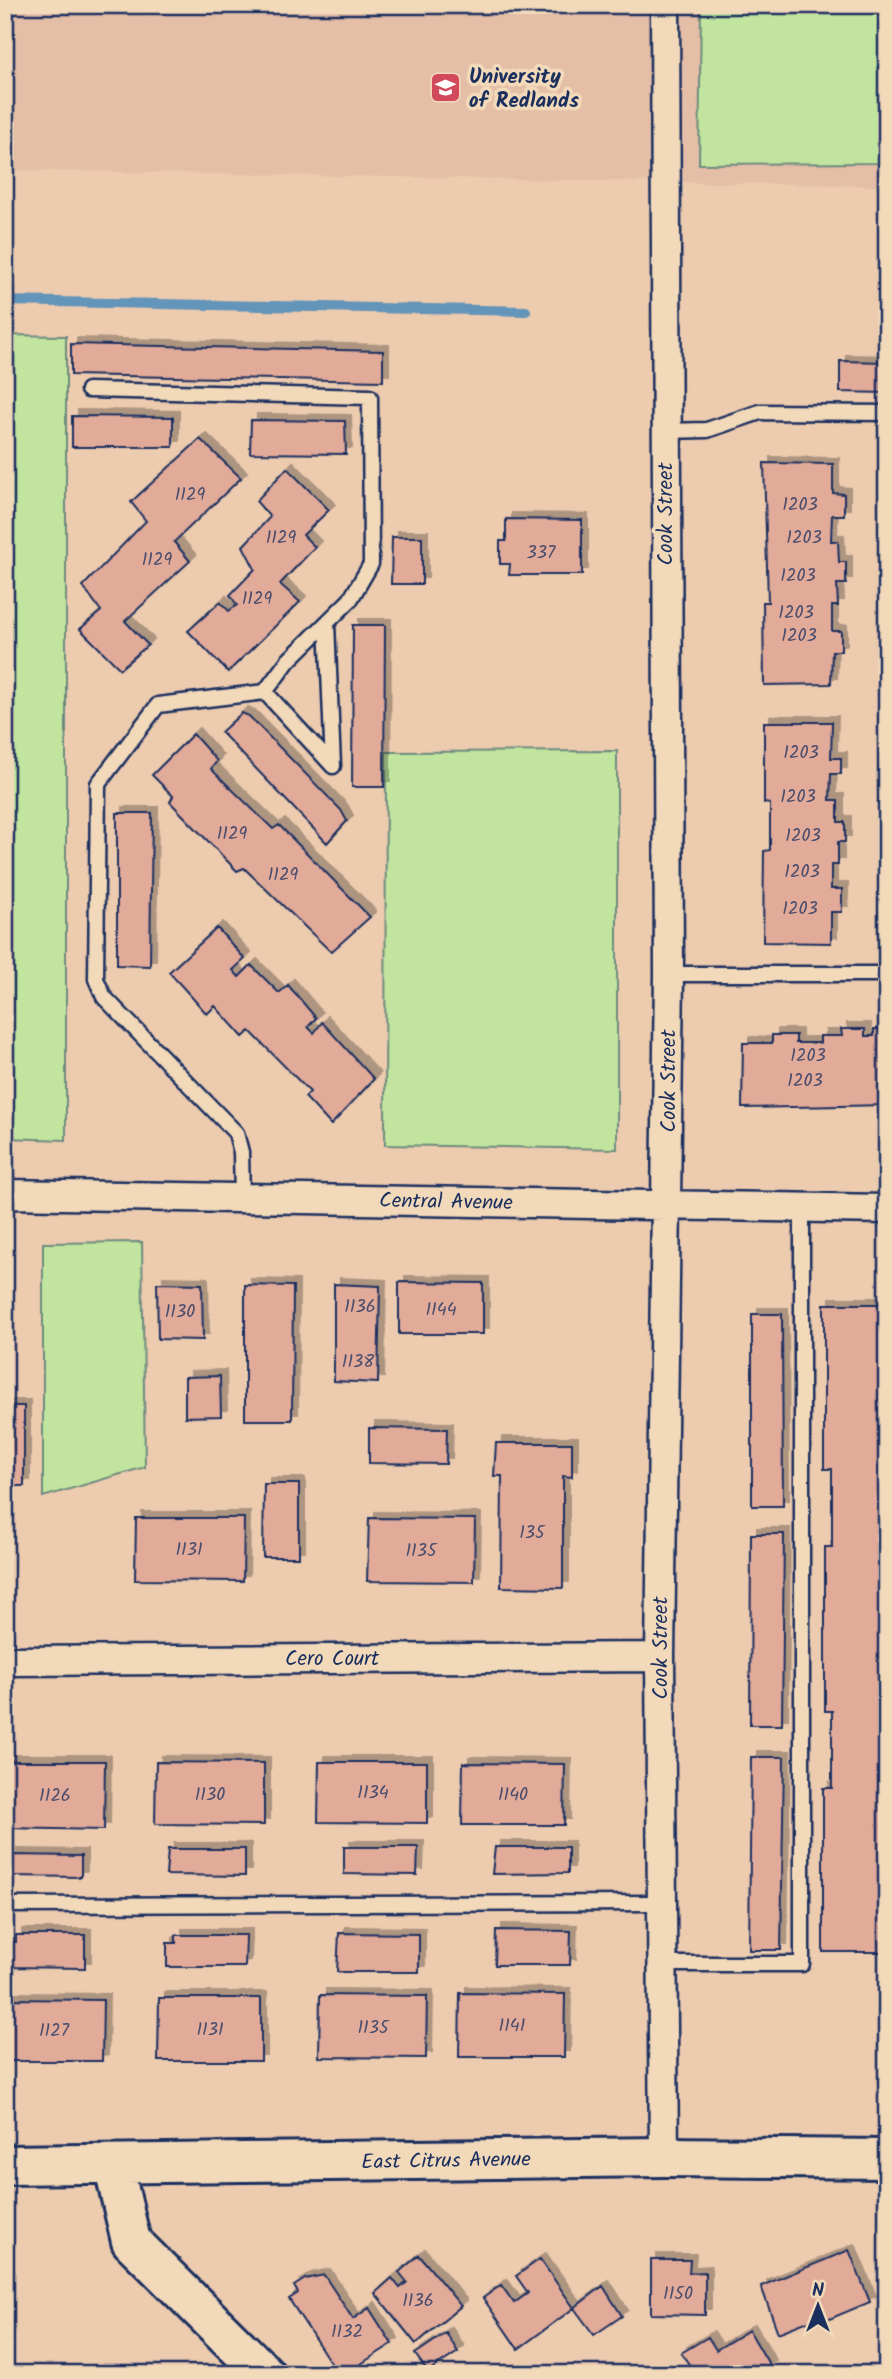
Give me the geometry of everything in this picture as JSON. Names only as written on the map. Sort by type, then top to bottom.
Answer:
[{"type":"main road","name":"East Citrus Avenue","points":[[5,2165],[664,2157],[887,2159]]},
{"type":"main road","points":[[113,2164],[131,2241],[265,2374]]},
{"type":"street","name":"Cook Street","points":[[664,2157],[660,1657],[669,974],[665,5]]},
{"type":"street","name":"Central Avenue","points":[[5,1194],[887,1209]]},
{"type":"street","name":"Cero Court","points":[[5,1661],[660,1657]]},
{"type":"lane","points":[[88,390],[370,397],[371,564],[350,600],[288,661],[265,692],[158,705],[98,784],[96,979],[104,997],[236,1133],[241,1152],[242,1198]]},
{"type":"lane","points":[[665,431],[707,430],[760,412],[887,414]]},
{"type":"lane","points":[[265,692],[333,766],[327,623]]},
{"type":"lane","points":[[669,974],[887,974]]},
{"type":"lane","points":[[662,1964],[802,1964],[802,1208]]},
{"type":"lane","points":[[5,1905],[662,1903]]},
{"type":"shaded area","name":"University of Redlands","points":[[5,5],[887,5],[887,186],[5,170]]},
{"type":"green space","points":[[701,5],[887,5],[887,163],[699,164]]},
{"type":"green space","points":[[5,335],[66,336],[66,1140],[5,1138]]},
{"type":"green space","points":[[617,751],[617,1149],[385,1145],[386,752]]},
{"type":"green space","points":[[142,1242],[145,1467],[43,1497],[43,1243]]},
{"type":"building","points":[[71,344],[383,351],[383,381],[71,375]]},
{"type":"building","points":[[840,361],[887,362],[887,393],[840,392]]},
{"type":"building","points":[[72,416],[173,417],[173,447],[72,447]]},
{"type":"building","points":[[251,420],[345,421],[346,454],[250,453]]},
{"type":"building","points":[[200,439],[241,478],[174,542],[190,561],[125,621],[148,645],[120,669],[80,629],[101,611],[83,586],[146,521],[131,502]]},
{"type":"building","points":[[883,447],[887,447],[887,719],[883,719]]},
{"type":"building","points":[[764,463],[833,464],[833,493],[844,494],[844,515],[832,515],[831,541],[838,541],[839,562],[846,562],[846,584],[837,584],[838,606],[832,606],[832,631],[841,631],[841,651],[832,651],[831,684],[764,685],[763,602],[768,602]]},
{"type":"building","points":[[287,468],[329,510],[303,535],[315,547],[280,584],[300,602],[228,672],[188,631],[220,602],[229,611],[237,605],[230,595],[255,569],[243,546],[270,517],[256,501]]},
{"type":"building","points":[[506,519],[582,520],[582,575],[509,575],[510,564],[500,564],[500,541],[506,541]]},
{"type":"building","points":[[392,537],[422,537],[422,584],[391,584]]},
{"type":"building","points":[[353,625],[385,625],[384,787],[352,787]]},
{"type":"building","points":[[242,713],[249,716],[341,810],[347,821],[327,843],[221,732]]},
{"type":"building","points":[[764,722],[832,722],[831,758],[841,758],[841,774],[831,774],[830,800],[838,800],[838,822],[845,822],[845,842],[838,842],[838,865],[831,865],[831,889],[842,889],[842,912],[831,912],[831,943],[763,942],[764,851],[770,850],[770,804],[764,803]]},
{"type":"building","points":[[193,734],[217,761],[211,769],[273,829],[279,825],[370,917],[331,952],[244,868],[237,871],[170,802],[173,796],[152,775]]},
{"type":"building","points":[[117,813],[152,813],[150,966],[117,965]]},
{"type":"building","points":[[217,928],[245,959],[233,970],[239,977],[251,965],[279,993],[288,985],[316,1018],[308,1027],[314,1033],[322,1022],[374,1079],[331,1125],[305,1097],[310,1092],[250,1031],[243,1037],[215,1006],[207,1014],[169,972]]},
{"type":"building","points":[[841,1029],[865,1029],[865,1036],[874,1036],[874,1029],[887,1029],[887,1105],[742,1108],[743,1043],[772,1043],[772,1035],[796,1035],[796,1043],[820,1043],[820,1036],[842,1036]]},
{"type":"building","points":[[399,1282],[483,1283],[483,1334],[399,1334]]},
{"type":"building","points":[[157,1283],[202,1284],[203,1340],[158,1339]]},
{"type":"building","points":[[334,1284],[380,1286],[378,1383],[334,1381]]},
{"type":"building","points":[[245,1285],[293,1286],[292,1420],[245,1420]]},
{"type":"building","points":[[824,1304],[887,1304],[887,1952],[823,1952],[823,1788],[832,1788],[832,1711],[825,1711],[825,1547],[832,1547],[832,1469],[824,1469]]},
{"type":"building","points":[[752,1314],[782,1314],[783,1506],[752,1506]]},
{"type":"building","points":[[220,1376],[221,1416],[185,1417],[185,1377]]},
{"type":"building","points":[[5,1406],[24,1406],[24,1486],[5,1486]]},
{"type":"building","points":[[369,1428],[447,1429],[446,1464],[369,1463]]},
{"type":"building","points":[[496,1443],[572,1443],[572,1477],[563,1476],[563,1588],[501,1587],[502,1476],[494,1476]]},
{"type":"building","points":[[264,1484],[299,1484],[299,1557],[263,1557]]},
{"type":"building","points":[[136,1518],[244,1518],[243,1581],[135,1580]]},
{"type":"building","points":[[369,1518],[475,1519],[474,1582],[367,1581]]},
{"type":"building","points":[[751,1534],[784,1534],[782,1725],[750,1725]]},
{"type":"building","points":[[751,1757],[784,1757],[781,1950],[749,1950]]},
{"type":"building","points":[[5,1761],[105,1761],[104,1830],[5,1828]]},
{"type":"building","points":[[156,1762],[264,1763],[264,1825],[155,1824]]},
{"type":"building","points":[[319,1762],[427,1762],[427,1823],[318,1822]]},
{"type":"building","points":[[463,1763],[565,1764],[564,1825],[462,1825]]},
{"type":"building","points":[[344,1847],[418,1847],[417,1875],[344,1874]]},
{"type":"building","points":[[495,1847],[568,1847],[568,1873],[492,1874]]},
{"type":"building","points":[[168,1849],[245,1849],[245,1876],[166,1875]]},
{"type":"building","points":[[11,1855],[81,1856],[81,1877],[10,1876]]},
{"type":"building","points":[[496,1930],[571,1931],[570,1965],[495,1965]]},
{"type":"building","points":[[339,1933],[419,1934],[419,1972],[337,1972]]},
{"type":"building","points":[[16,1935],[85,1935],[85,1968],[5,1967],[7,1942],[16,1942]]},
{"type":"building","points":[[176,1935],[246,1935],[245,1967],[167,1967],[167,1943],[176,1943]]},
{"type":"building","points":[[460,1993],[565,1994],[564,2057],[459,2057]]},
{"type":"building","points":[[320,1995],[427,1996],[426,2058],[319,2057]]},
{"type":"building","points":[[159,1998],[261,1998],[261,2061],[158,2061]]},
{"type":"building","points":[[5,1999],[103,2000],[102,2061],[5,2061]]},
{"type":"building","points":[[849,2250],[870,2302],[820,2323],[818,2317],[778,2333],[761,2286]]},
{"type":"building","points":[[419,2255],[461,2306],[416,2344],[375,2293],[392,2278],[400,2288],[407,2282],[399,2272]]},
{"type":"building","points":[[540,2259],[574,2308],[518,2349],[483,2298],[501,2285],[514,2303],[528,2293],[516,2276]]},
{"type":"building","points":[[651,2260],[690,2260],[689,2273],[705,2272],[705,2315],[651,2314]]},
{"type":"building","points":[[324,2275],[353,2319],[369,2308],[392,2344],[345,2374],[338,2374],[289,2299],[298,2293],[294,2286],[305,2279]]},
{"type":"building","points":[[603,2286],[622,2316],[594,2335],[574,2308]]},
{"type":"building","points":[[749,2330],[770,2366],[757,2374],[696,2374],[681,2353],[708,2337],[716,2350]]},
{"type":"building","points":[[446,2333],[458,2352],[428,2372],[415,2354]]},
{"type":"waterway","points":[[5,301],[526,311]]},
{"type":"place","name":"University of Redlands","points":[[446,88]]}]
